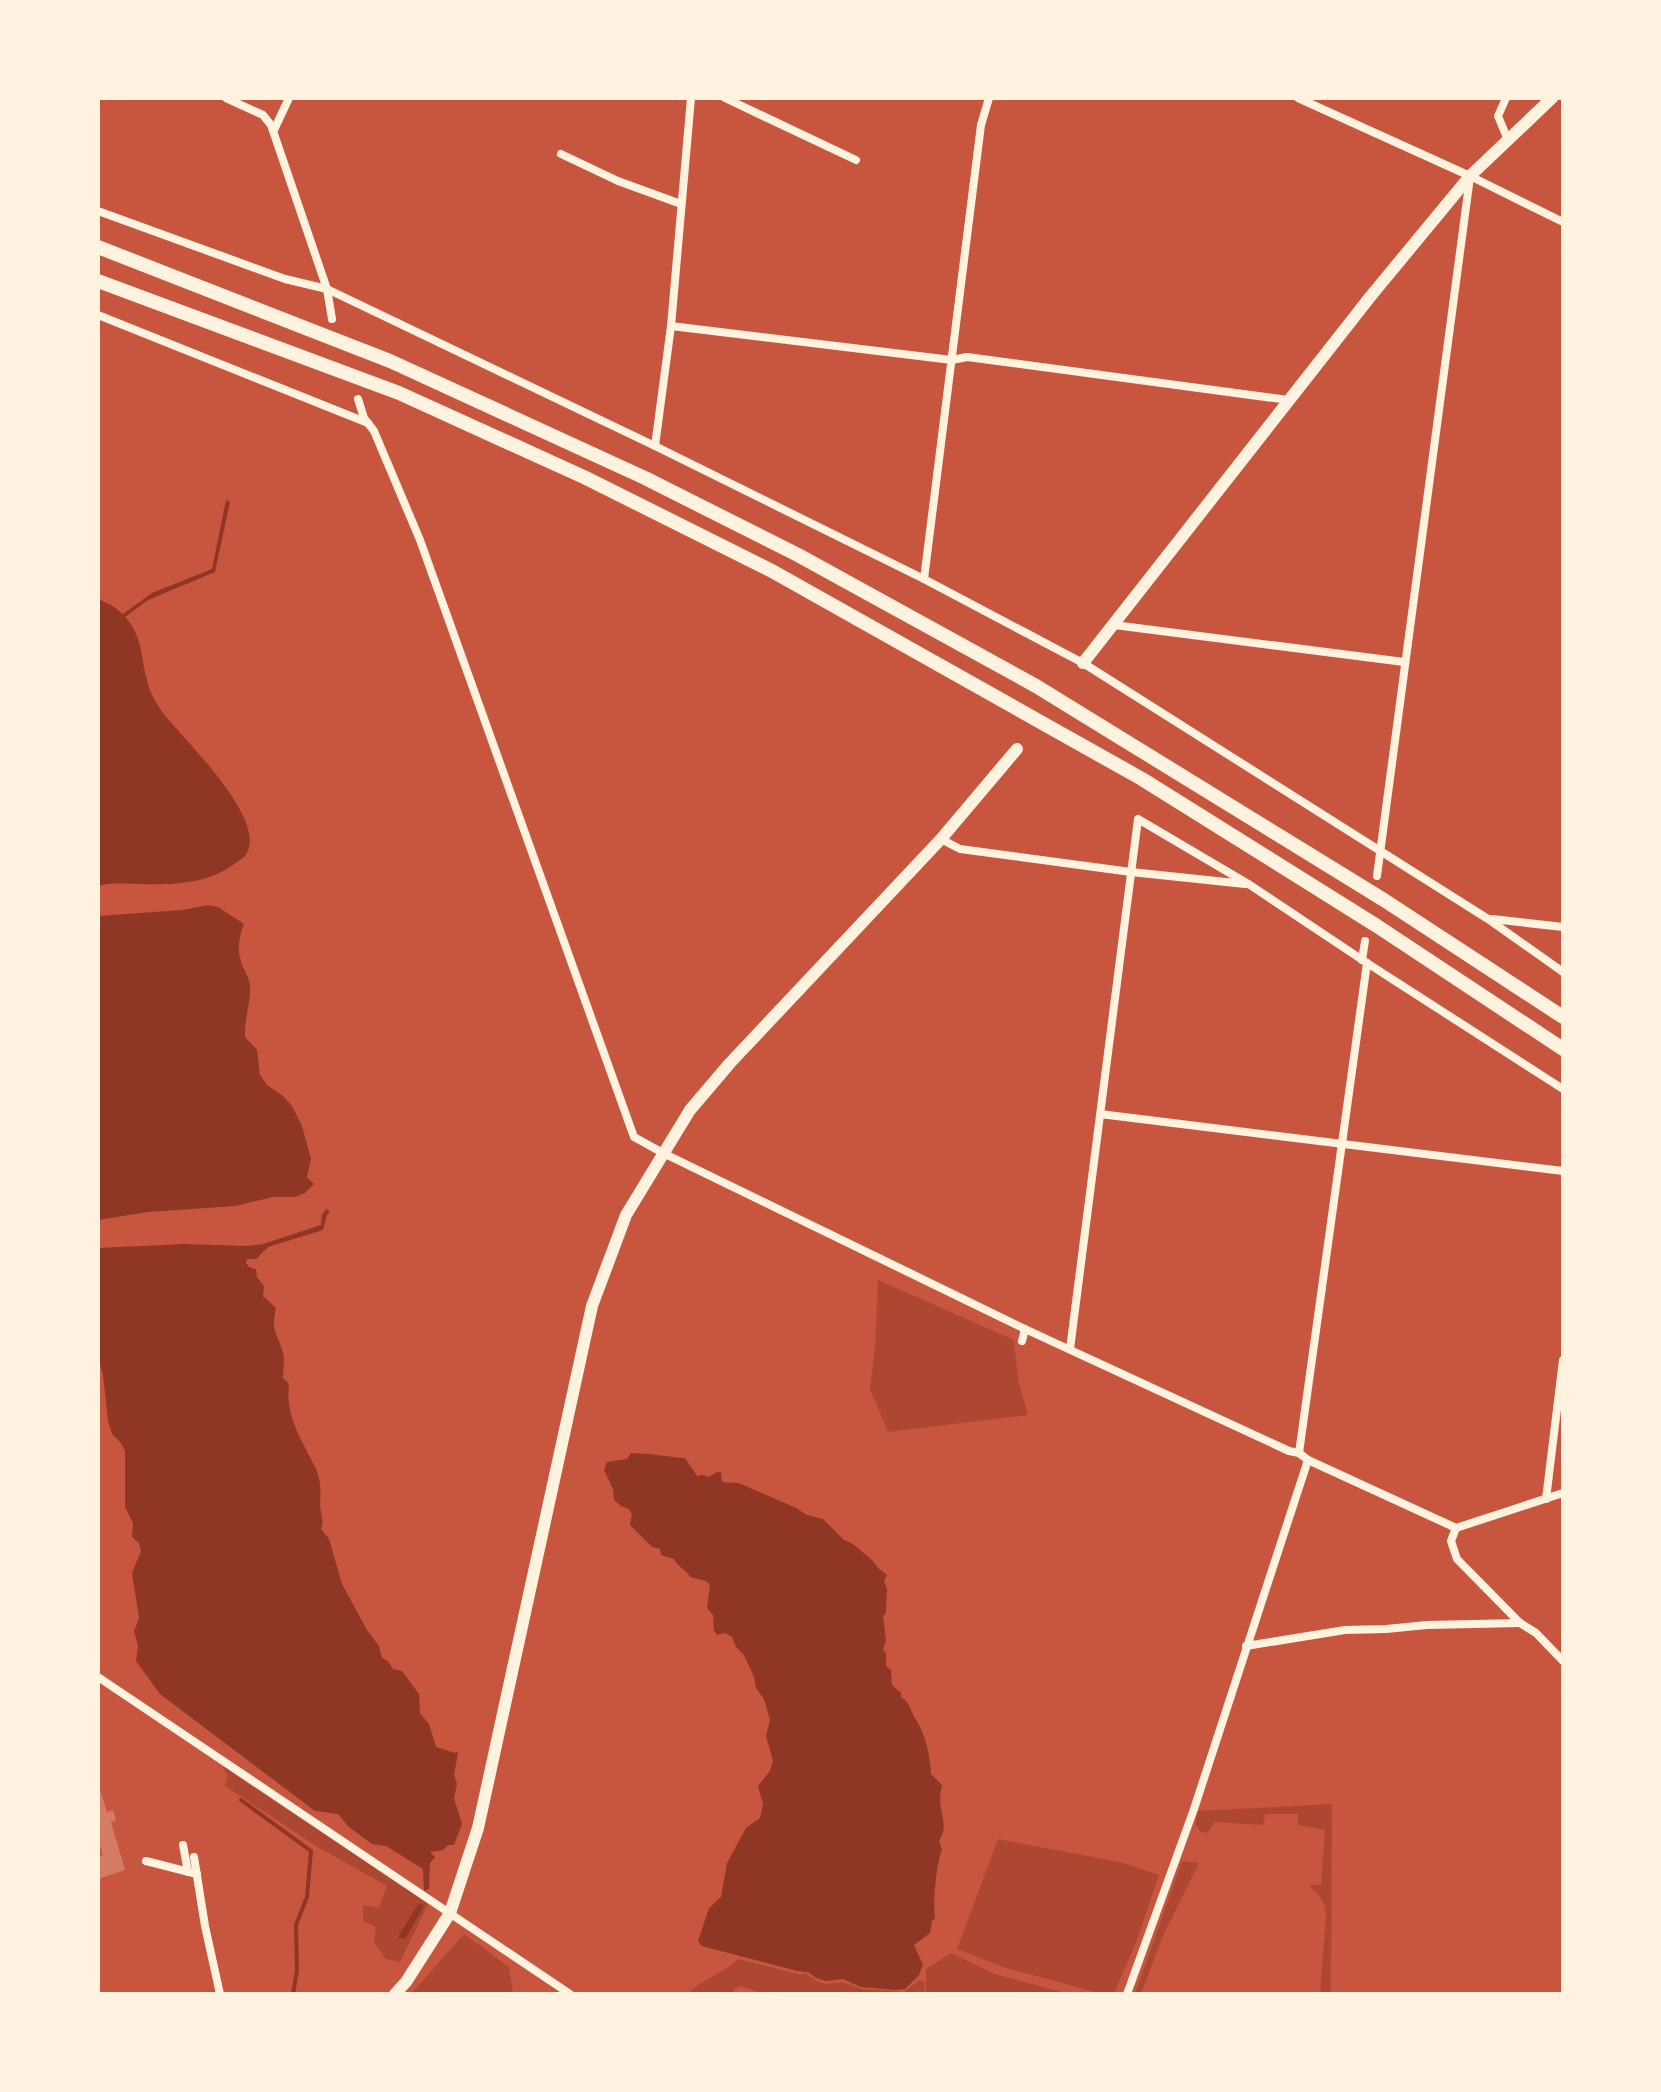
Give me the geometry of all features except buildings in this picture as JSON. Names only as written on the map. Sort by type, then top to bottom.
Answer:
[{"type":"highway","points":[[98,247],[390,361],[645,478],[798,555],[1036,686],[1384,900],[1563,1017]]},
{"type":"highway","points":[[98,281],[399,393],[586,478],[772,571],[1142,779],[1377,926],[1563,1049]]},
{"type":"main road","points":[[1083,663],[1288,400],[1470,176],[1552,98]]},
{"type":"main road","points":[[395,1994],[450,1913],[478,1828],[592,1306],[626,1215],[690,1110],[730,1063],[941,839],[1017,749]]},
{"type":"street","points":[[226,98],[263,115],[271,125],[327,289],[332,319]]},
{"type":"street","points":[[273,131],[289,98]]},
{"type":"street","points":[[655,446],[671,326],[691,98]]},
{"type":"street","points":[[725,98],[856,160]]},
{"type":"street","points":[[924,579],[981,125],[989,98]]},
{"type":"street","points":[[1298,98],[1563,222]]},
{"type":"street","points":[[1506,98],[1498,116],[1508,140]]},
{"type":"street","points":[[561,154],[618,181],[681,204]]},
{"type":"street","points":[[1377,876],[1470,176]]},
{"type":"street","points":[[98,211],[285,279],[327,289],[924,579],[1083,663],[1488,919],[1563,972]]},
{"type":"street","points":[[98,315],[368,423]]},
{"type":"street","points":[[671,326],[952,360],[967,357],[1288,400]]},
{"type":"street","points":[[358,399],[420,540],[634,1137],[1025,1329],[1456,1528],[1563,1493]]},
{"type":"street","points":[[1114,625],[1404,662]]},
{"type":"street","points":[[1070,1349],[1138,819],[1250,885],[1563,1089]]},
{"type":"street","points":[[941,839],[960,849],[1250,885]]},
{"type":"street","points":[[1488,919],[1563,927]]},
{"type":"street","points":[[1299,1453],[1343,1145],[1365,941]]},
{"type":"street","points":[[1100,1114],[1563,1171]]},
{"type":"street","points":[[1022,1341],[1025,1329]]},
{"type":"street","points":[[1546,1499],[1563,1360]]},
{"type":"street","points":[[1127,1994],[1194,1809],[1308,1460]]},
{"type":"street","points":[[1456,1528],[1451,1541],[1457,1559],[1520,1623],[1536,1633],[1563,1661]]},
{"type":"street","points":[[1246,1646],[1345,1630],[1520,1623]]},
{"type":"street","points":[[98,1677],[570,1994]]},
{"type":"street","points":[[183,1845],[220,1994]]},
{"type":"street","points":[[192,1873],[194,1857]]},
{"type":"street","points":[[146,1861],[192,1873]]},
{"type":"shaded area","points":[[226,500],[230,502],[215,572],[148,600],[125,617],[138,639],[155,701],[221,781],[246,822],[250,841],[245,856],[209,877],[175,884],[98,886],[98,599],[123,614],[152,593],[212,569]]},
{"type":"shaded area","points":[[208,905],[218,907],[244,924],[239,952],[250,986],[245,1037],[257,1050],[260,1075],[292,1106],[302,1126],[311,1159],[307,1177],[314,1184],[295,1197],[273,1197],[235,1206],[148,1212],[98,1220],[98,916],[183,910]]},
{"type":"shaded area","points":[[326,1209],[330,1211],[323,1230],[268,1247],[256,1259],[247,1259],[246,1263],[256,1269],[257,1277],[264,1286],[263,1296],[276,1308],[274,1326],[284,1355],[283,1378],[289,1384],[292,1418],[318,1476],[321,1529],[329,1539],[342,1584],[379,1646],[382,1658],[393,1669],[402,1671],[419,1694],[420,1713],[429,1724],[436,1747],[458,1753],[454,1798],[462,1824],[454,1845],[430,1852],[435,1857],[430,1863],[429,1889],[424,1891],[423,1869],[386,1846],[372,1844],[349,1827],[338,1814],[315,1811],[160,1694],[136,1661],[138,1646],[134,1631],[139,1618],[132,1573],[141,1551],[139,1543],[132,1537],[133,1523],[125,1507],[125,1451],[112,1434],[108,1421],[98,1356],[98,1248],[263,1244],[321,1225]]},
{"type":"shaded area","points":[[878,1280],[1014,1340],[1018,1380],[1028,1415],[888,1432],[870,1389]]},
{"type":"shaded area","points":[[631,1453],[685,1458],[697,1476],[709,1477],[721,1472],[722,1482],[739,1483],[807,1515],[823,1519],[887,1575],[884,1581],[887,1589],[886,1613],[883,1616],[886,1666],[891,1670],[892,1685],[901,1693],[922,1730],[931,1774],[942,1785],[940,1799],[944,1825],[939,1841],[942,1850],[938,1864],[935,1918],[930,1933],[914,1945],[923,1965],[919,1975],[905,1989],[861,1987],[843,1979],[826,1981],[808,1972],[702,1946],[698,1941],[709,1908],[721,1897],[727,1863],[746,1828],[760,1818],[763,1804],[758,1786],[770,1771],[773,1761],[766,1736],[770,1720],[744,1655],[732,1637],[725,1633],[717,1635],[714,1631],[713,1615],[707,1608],[710,1585],[690,1577],[674,1559],[661,1555],[660,1549],[652,1547],[630,1525],[632,1514],[629,1509],[614,1500],[613,1489],[604,1470],[607,1462],[627,1459]]},
{"type":"shaded area","points":[[222,1767],[428,1904],[400,1962],[386,1959],[374,1942],[376,1927],[363,1921],[363,1905],[379,1908],[387,1886],[316,1846],[225,1786],[228,1776]]},
{"type":"shaded area","points":[[1332,1804],[1331,1994],[1320,1994],[1326,1916],[1323,1901],[1309,1885],[1321,1885],[1325,1830],[1298,1825],[1298,1814],[1265,1814],[1263,1825],[1215,1822],[1207,1833],[1201,1832],[1195,1824],[1198,1811]]},
{"type":"shaded area","points":[[998,1839],[1120,1862],[1159,1875],[1137,1940],[1111,1994],[1003,1967],[957,1949]]},
{"type":"shaded area","points":[[1182,1861],[1199,1863],[1162,1938],[1141,1994],[1135,1994]]},
{"type":"shaded area","points":[[419,1903],[424,1906],[405,1939],[398,1937]]},
{"type":"shaded area","points":[[464,1934],[509,1967],[513,1994],[411,1994]]},
{"type":"shaded area","points":[[951,1953],[995,1974],[1069,1994],[926,1994],[926,1969]]},
{"type":"shaded area","points":[[738,1959],[801,1975],[806,1973],[826,1984],[842,1982],[862,1989],[904,1992],[920,1980],[925,1982],[924,1994],[764,1994],[740,1986],[733,1990],[734,1994],[687,1994]]},
{"type":"waterway","points":[[241,1800],[311,1851],[307,1897],[296,1925],[297,1971],[293,1994]]}]
